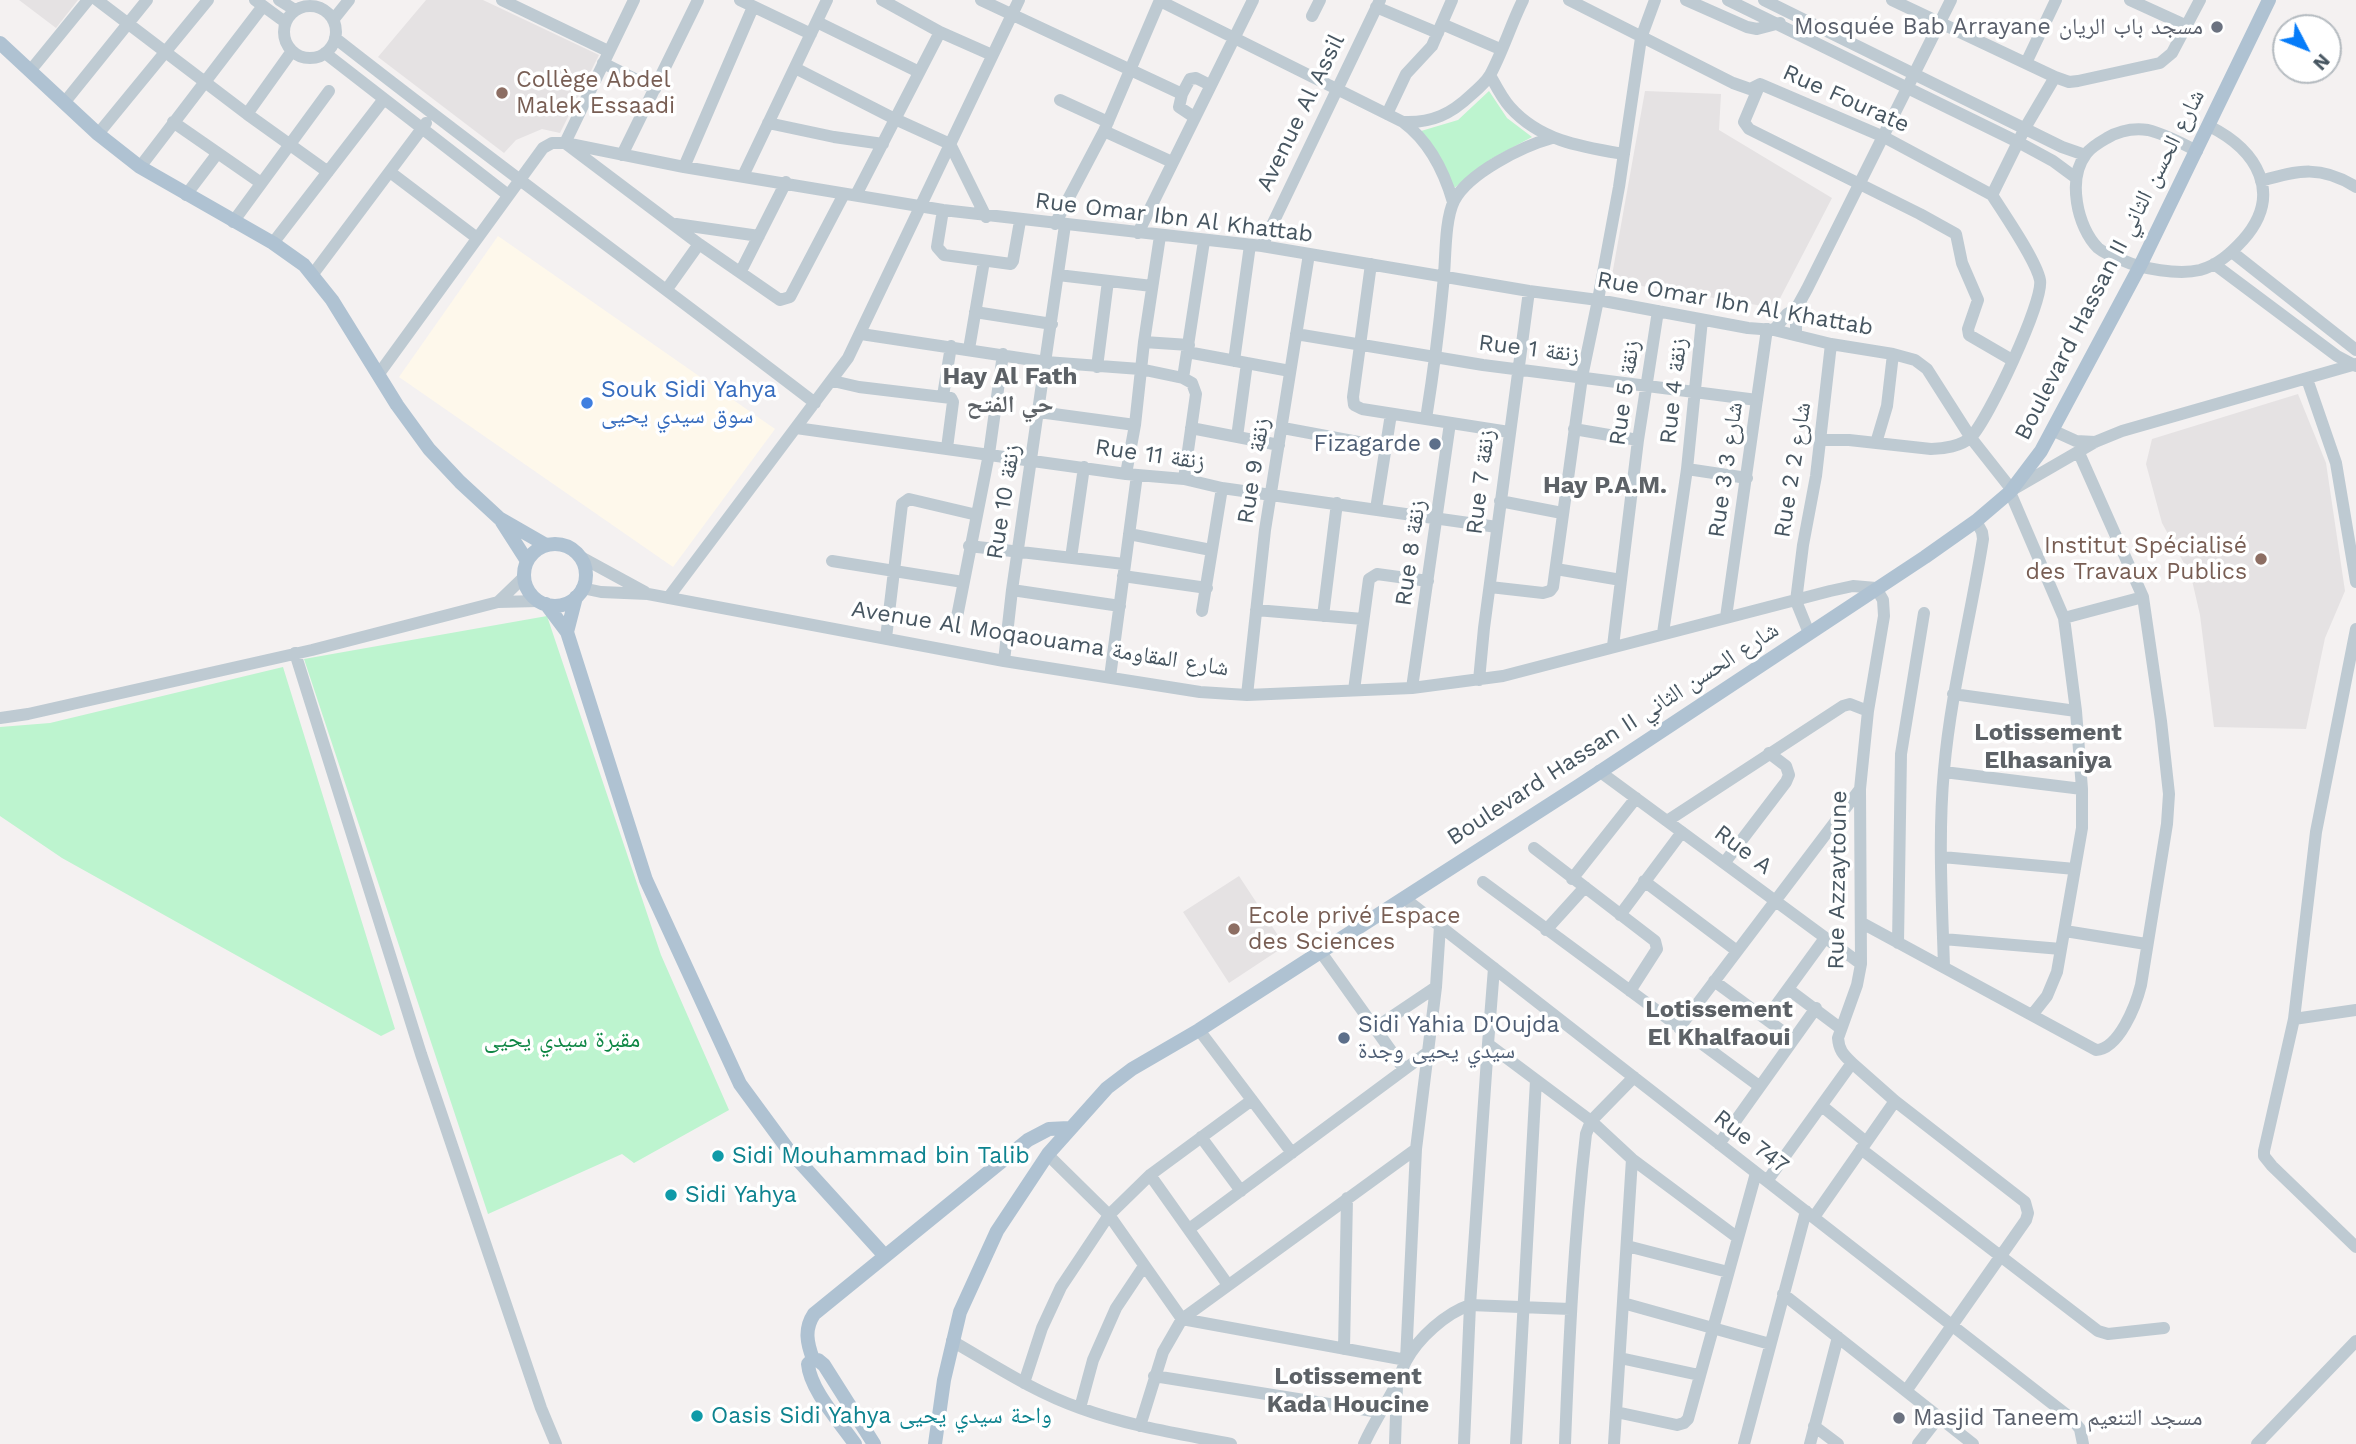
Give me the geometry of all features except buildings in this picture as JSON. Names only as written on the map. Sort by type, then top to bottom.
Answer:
[{"type":"main road","name":"Boulevard Hassan II شارع الحسن الثاني","points":[[935,1444],[952,1341],[960,1312],[997,1231],[1048,1154],[1107,1088],[1132,1069],[1199,1030],[1404,898],[1809,633],[1976,521],[2011,491],[2054,431],[2140,266],[2269,0]]},
{"type":"main road","points":[[0,43],[98,134],[140,167],[273,243],[313,274],[429,449],[460,482],[499,518],[547,545],[566,546],[579,556],[585,569],[567,632]]},
{"type":"main road","points":[[499,518],[527,561]]},
{"type":"main road","points":[[547,545],[535,551],[527,561],[524,577],[528,591],[567,632],[646,880],[740,1084],[787,1148],[885,1256]]},
{"type":"main road","points":[[542,603],[562,605],[579,592]]},
{"type":"main road","points":[[874,1444],[824,1365],[813,1359],[807,1331],[814,1314],[1028,1140],[1049,1129],[1069,1128]]},
{"type":"main road","points":[[813,1359],[808,1364],[812,1382],[855,1444]]},
{"type":"street","points":[[30,71],[88,0]]},
{"type":"street","points":[[97,0],[328,172]]},
{"type":"street","points":[[64,103],[147,0]]},
{"type":"street","points":[[98,134],[208,0]]},
{"type":"street","points":[[333,20],[349,0]]},
{"type":"street","points":[[622,155],[698,0]]},
{"type":"street","points":[[740,0],[811,34]]},
{"type":"street","points":[[743,176],[827,0]]},
{"type":"street","points":[[882,0],[940,32],[992,55]]},
{"type":"street","points":[[981,0],[1182,94]]},
{"type":"street","points":[[668,598],[833,381],[861,334],[1019,0]]},
{"type":"street","points":[[1138,233],[1253,0]]},
{"type":"street","points":[[1312,16],[1320,0]]},
{"type":"street","points":[[1387,114],[1406,74],[1426,53],[1452,0]]},
{"type":"street","points":[[1404,122],[1430,120],[1453,112],[1490,75],[1523,0]]},
{"type":"street","name":"Rue Fourate","points":[[1569,0],[1743,88],[1750,89],[1760,84],[1884,137],[1992,195]]},
{"type":"street","points":[[1490,587],[1543,593],[1552,590],[1581,377],[1598,300],[1642,38],[1655,0]]},
{"type":"street","points":[[1686,0],[1757,29],[1779,25],[1787,11]]},
{"type":"street","points":[[1728,0],[2018,142],[2053,161],[2076,178]]},
{"type":"street","points":[[1764,0],[2062,147],[2085,155]]},
{"type":"street","points":[[1778,0],[1787,11]]},
{"type":"street","points":[[1892,0],[2055,78],[2070,82],[2160,63],[2172,53],[2200,0]]},
{"type":"street","points":[[1796,335],[1796,309],[1951,0]]},
{"type":"street","points":[[2026,63],[2056,0]]},
{"type":"street","points":[[2130,0],[2187,26]]},
{"type":"street","points":[[282,1],[295,10]]},
{"type":"street","points":[[506,1],[605,57],[655,89]]},
{"type":"street","points":[[565,143],[632,1]]},
{"type":"street","points":[[1160,1],[1404,122],[1418,133],[1430,149],[1453,202]]},
{"type":"street","name":"Rue 10 زنقة","points":[[1004,661],[1052,324],[1060,225],[1160,1]]},
{"type":"street","points":[[140,167],[205,82],[259,3],[285,23]]},
{"type":"street","points":[[1378,4],[1500,49]]},
{"type":"street","name":"Avenue Al Assil","points":[[1237,437],[1240,362],[1256,245],[1378,4]]},
{"type":"street","points":[[305,6],[316,6],[326,11],[333,20],[335,38],[325,53],[308,58],[292,51],[284,36],[285,23],[295,10],[305,6]]},
{"type":"street","points":[[684,167],[753,8]]},
{"type":"street","points":[[817,22],[919,72]]},
{"type":"street","points":[[378,375],[508,194],[547,145],[565,143],[699,244],[780,300],[787,300],[883,144],[940,32]]},
{"type":"street","points":[[335,38],[815,403]]},
{"type":"street","points":[[247,114],[292,51]]},
{"type":"street","points":[[325,53],[508,194]]},
{"type":"street","points":[[794,68],[950,144],[986,217]]},
{"type":"street","points":[[1490,75],[1514,111],[1533,127],[1552,138],[1624,154]]},
{"type":"street","points":[[1194,117],[1179,107],[1182,94],[1190,79],[1196,78],[1210,85]]},
{"type":"street","points":[[1821,440],[1944,449],[1971,438],[1997,393],[2037,304],[2040,280],[1992,195],[2025,128],[2055,78]]},
{"type":"street","points":[[1760,84],[1744,122],[1754,133],[1956,234],[1962,264],[1978,300],[1968,329],[1969,335],[2012,360]]},
{"type":"street","points":[[233,222],[329,91]]},
{"type":"street","points":[[273,243],[384,99]]},
{"type":"street","points":[[1060,100],[1172,162]]},
{"type":"street","points":[[313,274],[433,115]]},
{"type":"street","points":[[173,122],[261,183]]},
{"type":"street","points":[[768,123],[883,144]]},
{"type":"street","points":[[2197,151],[2167,136],[2135,129],[2112,135],[2085,155],[2076,178],[2080,212],[2097,247],[2122,261],[2177,272],[2200,270],[2232,252],[2259,218],[2263,201],[2261,181],[2245,151],[2234,141],[2209,127]]},
{"type":"street","points":[[1426,419],[1453,202],[1468,185],[1493,165],[1534,143],[1552,138]]},
{"type":"street","name":"Rue Omar Ibn Al Khattab","points":[[565,143],[684,167],[986,217],[1256,245],[1770,329],[1915,360],[1927,369],[1971,438],[2011,491],[2064,618],[2076,711],[2082,828],[2054,983],[2032,1016]]},
{"type":"street","points":[[186,195],[217,154]]},
{"type":"street","points":[[2261,181],[2303,171],[2323,172],[2341,177],[2356,187]]},
{"type":"street","points":[[390,172],[477,238]]},
{"type":"street","points":[[741,271],[786,182]]},
{"type":"street","points":[[943,210],[937,247],[939,252],[984,261],[1011,264],[1020,221]]},
{"type":"street","points":[[672,224],[759,236]]},
{"type":"street","points":[[1110,677],[1129,534],[1140,369],[1160,236]]},
{"type":"street","points":[[1182,377],[1204,241]]},
{"type":"street","points":[[667,289],[699,244]]},
{"type":"street","points":[[2232,252],[2356,350]]},
{"type":"street","name":"Rue 9 زنقة","points":[[1247,695],[1271,494],[1309,254]]},
{"type":"street","points":[[969,349],[984,261]]},
{"type":"street","points":[[1371,264],[1354,405],[1359,409],[1509,432]]},
{"type":"street","points":[[2214,264],[2355,365]]},
{"type":"street","points":[[1058,275],[1152,286]]},
{"type":"street","points":[[1097,367],[1108,281]]},
{"type":"street","name":"Rue 7 زنقة","points":[[1479,680],[1529,291]]},
{"type":"street","points":[[1770,329],[1796,309]]},
{"type":"street","points":[[975,312],[1052,324]]},
{"type":"street","name":"Rue 5 زنقة","points":[[1613,646],[1638,440],[1658,312]]},
{"type":"street","name":"Rue 4 زنقة","points":[[1663,633],[1687,469],[1703,320]]},
{"type":"street","name":"Rue 3 شارع 3","points":[[1726,617],[1756,400],[1770,329]]},
{"type":"street","points":[[861,334],[1046,362],[1140,369],[1182,377],[1195,388],[1184,479]]},
{"type":"street","name":"Rue 1 زنقة","points":[[1297,334],[1518,369],[1756,400]]},
{"type":"street","points":[[1144,342],[1290,371]]},
{"type":"street","name":"Rue 2 شارع 2","points":[[1796,601],[1821,440],[1831,344]]},
{"type":"street","points":[[943,396],[951,346]]},
{"type":"street","points":[[956,622],[989,454],[1003,354]]},
{"type":"street","points":[[1876,443],[1887,406],[1893,354]]},
{"type":"street","points":[[2011,491],[2095,442],[2164,419],[2355,365]]},
{"type":"street","points":[[2307,379],[2336,463],[2356,582]]},
{"type":"street","points":[[833,381],[859,387],[951,398],[953,402],[947,447]]},
{"type":"street","points":[[1039,412],[1135,425]]},
{"type":"street","points":[[1376,509],[1391,414]]},
{"type":"street","name":"Rue 8 زنقة","points":[[1412,688],[1450,423]]},
{"type":"street","name":"Rue 11 زنقة","points":[[796,428],[1184,479],[1222,488],[1497,527]]},
{"type":"street","points":[[1191,428],[1279,445]]},
{"type":"street","points":[[1283,428],[1385,447]]},
{"type":"street","points":[[1574,429],[1638,440]]},
{"type":"street","points":[[2054,431],[2076,441],[2095,442]]},
{"type":"street","points":[[1862,923],[2096,1050],[2108,1046],[2136,1004],[2167,824],[2169,794],[2143,597],[2079,453]]},
{"type":"street","points":[[1071,558],[1084,467]]},
{"type":"street","points":[[1687,469],[1747,478]]},
{"type":"street","points":[[1202,611],[1222,488]]},
{"type":"street","points":[[886,638],[900,518],[905,501],[909,499],[977,515]]},
{"type":"street","points":[[1500,502],[1562,513]]},
{"type":"street","points":[[1324,615],[1337,503]]},
{"type":"street","points":[[1944,967],[1944,772],[1953,694],[1983,539],[1976,521]]},
{"type":"street","points":[[1129,534],[1211,550]]},
{"type":"street","points":[[970,546],[1071,558],[1207,588]]},
{"type":"street","name":"Avenue Al Moqaouama شارع المقاومة","points":[[579,556],[648,594]]},
{"type":"street","points":[[832,561],[963,582]]},
{"type":"street","points":[[1556,569],[1621,580]]},
{"type":"street","points":[[1354,690],[1367,588],[1371,576],[1384,575],[1428,581]]},
{"type":"street","points":[[498,602],[524,577]]},
{"type":"street","name":"Avenue Al Moqaouama شارع المقاومة","points":[[579,592],[648,594],[1004,661],[1200,691],[1247,695],[1412,688],[1503,676],[1853,586],[1876,588]]},
{"type":"street","name":"Rue Azzaytoune","points":[[1840,1028],[1857,985],[1861,964],[1860,789],[1868,711],[1884,616],[1883,600],[1876,588]]},
{"type":"street","points":[[1012,590],[1120,606]]},
{"type":"street","points":[[2064,618],[2143,597]]},
{"type":"street","points":[[1796,601],[1809,633]]},
{"type":"street","points":[[0,718],[28,714],[295,653],[498,602],[542,603]]},
{"type":"street","points":[[1256,610],[1363,619]]},
{"type":"street","points":[[1898,943],[1901,754],[1924,613]]},
{"type":"street","points":[[2356,629],[2316,832],[2294,1020],[2264,1156],[2356,1247]]},
{"type":"street","points":[[295,653],[433,1091],[537,1397],[556,1444]]},
{"type":"street","points":[[1953,694],[2076,711]]},
{"type":"street","points":[[1667,821],[1843,706],[1850,704],[1868,711]]},
{"type":"street","points":[[1725,862],[1786,782],[1788,770],[1769,753]]},
{"type":"street","name":"Rue A","points":[[1599,771],[1861,964]]},
{"type":"street","points":[[1944,772],[2082,789]]},
{"type":"street","points":[[1679,1028],[1860,789]]},
{"type":"street","points":[[1572,879],[1636,798]]},
{"type":"street","points":[[1620,915],[1682,831]]},
{"type":"street","points":[[1534,848],[1657,944],[1657,949],[1630,992]]},
{"type":"street","points":[[1942,857],[2075,869]]},
{"type":"street","points":[[1644,881],[1737,951]]},
{"type":"street","points":[[1483,882],[1759,1086]]},
{"type":"street","points":[[1546,930],[1585,887]]},
{"type":"street","name":"Rue 747","points":[[1404,898],[2073,1419],[2080,1429],[2082,1444]]},
{"type":"street","points":[[1364,1444],[1398,1381],[1406,1360],[1416,1149],[1436,987],[1440,926]]},
{"type":"street","points":[[2065,932],[2146,944]]},
{"type":"street","points":[[1766,1019],[1825,938]]},
{"type":"street","points":[[1943,939],[2062,950]]},
{"type":"street","points":[[1321,951],[1404,1069]]},
{"type":"street","points":[[1464,1444],[1470,1305],[1494,968]]},
{"type":"street","points":[[1714,981],[1793,1039]]},
{"type":"street","points":[[1375,1028],[1436,987]]},
{"type":"street","points":[[1788,989],[1840,1028],[1838,1047],[1852,1063],[1895,1101],[2025,1202],[2028,1213],[2026,1220],[1906,1391]]},
{"type":"street","points":[[1719,1144],[1816,1009]]},
{"type":"street","points":[[2294,1020],[2356,1010]]},
{"type":"street","points":[[1199,1030],[1292,1153]]},
{"type":"street","points":[[1488,1044],[1591,1121],[1632,1159],[1738,1238]]},
{"type":"street","points":[[1189,1229],[1428,1052]]},
{"type":"street","points":[[1768,1181],[1852,1063]]},
{"type":"street","points":[[1565,1444],[1570,1309],[1586,1134],[1591,1121],[1634,1077]]},
{"type":"street","points":[[1517,1444],[1536,1080]]},
{"type":"street","points":[[1024,1383],[1042,1328],[1061,1287],[1109,1215],[1150,1175],[1252,1100]]},
{"type":"street","points":[[1744,1444],[1783,1294],[1810,1214],[1864,1146],[1895,1101]]},
{"type":"street","points":[[1822,1106],[1864,1146],[2000,1257],[2098,1331],[2108,1334],[2164,1328]]},
{"type":"street","points":[[1201,1137],[1241,1191]]},
{"type":"street","points":[[1140,1426],[1163,1352],[1182,1319],[1416,1149]]},
{"type":"street","points":[[1048,1154],[1109,1215],[1182,1319],[1406,1360]]},
{"type":"street","points":[[1614,1444],[1632,1159]]},
{"type":"street","points":[[1616,1412],[1677,1425],[1688,1419],[1756,1173]]},
{"type":"street","points":[[1150,1175],[1228,1285]]},
{"type":"street","points":[[1344,1349],[1347,1198]]},
{"type":"street","points":[[1627,1246],[1728,1272]]},
{"type":"street","points":[[1080,1408],[1093,1360],[1116,1308],[1144,1266]]},
{"type":"street","points":[[1783,1294],[1973,1444]]},
{"type":"street","points":[[1623,1303],[1770,1344]]},
{"type":"street","points":[[1406,1360],[1440,1322],[1455,1310],[1470,1305],[1570,1309]]},
{"type":"street","points":[[1810,1444],[1838,1337]]},
{"type":"street","points":[[952,1341],[1024,1383],[1080,1408],[1140,1426],[1231,1444]]},
{"type":"street","points":[[2257,1444],[2356,1341]]},
{"type":"street","points":[[1620,1358],[1699,1376]]},
{"type":"street","points":[[1154,1376],[1379,1412]]},
{"type":"street","points":[[1395,1444],[1398,1381]]},
{"type":"street","points":[[1918,1444],[1939,1417]]},
{"type":"street","points":[[1814,1426],[1838,1444]]},
{"type":"shaded area","points":[[19,0],[78,0],[56,28]]},
{"type":"shaded area","name":"Collège Abdel Malek Essaadi","points":[[426,0],[483,0],[599,55],[560,133],[542,129],[516,140],[504,153],[378,57]]},
{"type":"shaded area","points":[[1645,91],[1721,94],[1719,130],[1832,198],[1775,308],[1611,281]]},
{"type":"shaded area","name":"Souk Sidi Yahya سوق سيدي يحيى","points":[[498,236],[775,429],[673,567],[399,377]]},
{"type":"shaded area","name":"Institut Spécialisé des Travaux Publics","points":[[2298,394],[2326,463],[2345,591],[2325,638],[2306,729],[2214,727],[2200,615],[2191,576],[2162,523],[2146,464],[2152,439]]},
{"type":"shaded area","name":"Ecole privé Espace des Sciences","points":[[1239,876],[1285,946],[1229,983],[1183,912]]},
{"type":"green space","points":[[1489,91],[1507,118],[1532,137],[1491,159],[1453,189],[1421,131],[1458,120]]},
{"type":"green space","name":"مقبرة سيدي يحيى","points":[[547,616],[661,955],[729,1110],[634,1163],[622,1154],[488,1214],[304,659]]},
{"type":"green space","points":[[283,667],[395,1029],[381,1036],[62,858],[0,816],[0,727],[50,723]]},
{"type":"place","name":"Mosquée Bab Arrayane مسجد باب الريان","points":[[2217,27]]},
{"type":"place","name":"Collège Abdel Malek Essaadi","points":[[502,93]]},
{"type":"place","name":"Souk Sidi Yahya سوق سيدي يحيى","points":[[587,403]]},
{"type":"place","name":"Fizagarde","points":[[1435,444]]},
{"type":"place","name":"Institut Spécialisé des Travaux Publics","points":[[2261,559]]},
{"type":"place","name":"Ecole privé Espace des Sciences","points":[[1234,929]]},
{"type":"place","name":"Sidi Yahia D'Oujda سيدي يحيى وجدة","points":[[1344,1038]]},
{"type":"place","name":"Sidi Mouhammad bin Talib","points":[[718,1156]]},
{"type":"place","name":"Sidi Yahya","points":[[671,1195]]},
{"type":"place","name":"Oasis Sidi Yahya واحة سيدي يحيى","points":[[697,1416]]},
{"type":"place","name":"Masjid Taneem مسجد التنعيم","points":[[1899,1418]]},
{"type":"district","name":"Hay Al Fath حي الفتح","points":[[1010,391]]},
{"type":"district","name":"Hay P.A.M.","points":[[1605,486]]},
{"type":"district","name":"Lotissement Elhasaniya","points":[[2048,747]]},
{"type":"district","name":"Lotissement El Khalfaoui","points":[[1719,1024]]},
{"type":"district","name":"Lotissement Kada Houcine","points":[[1348,1391]]}]
